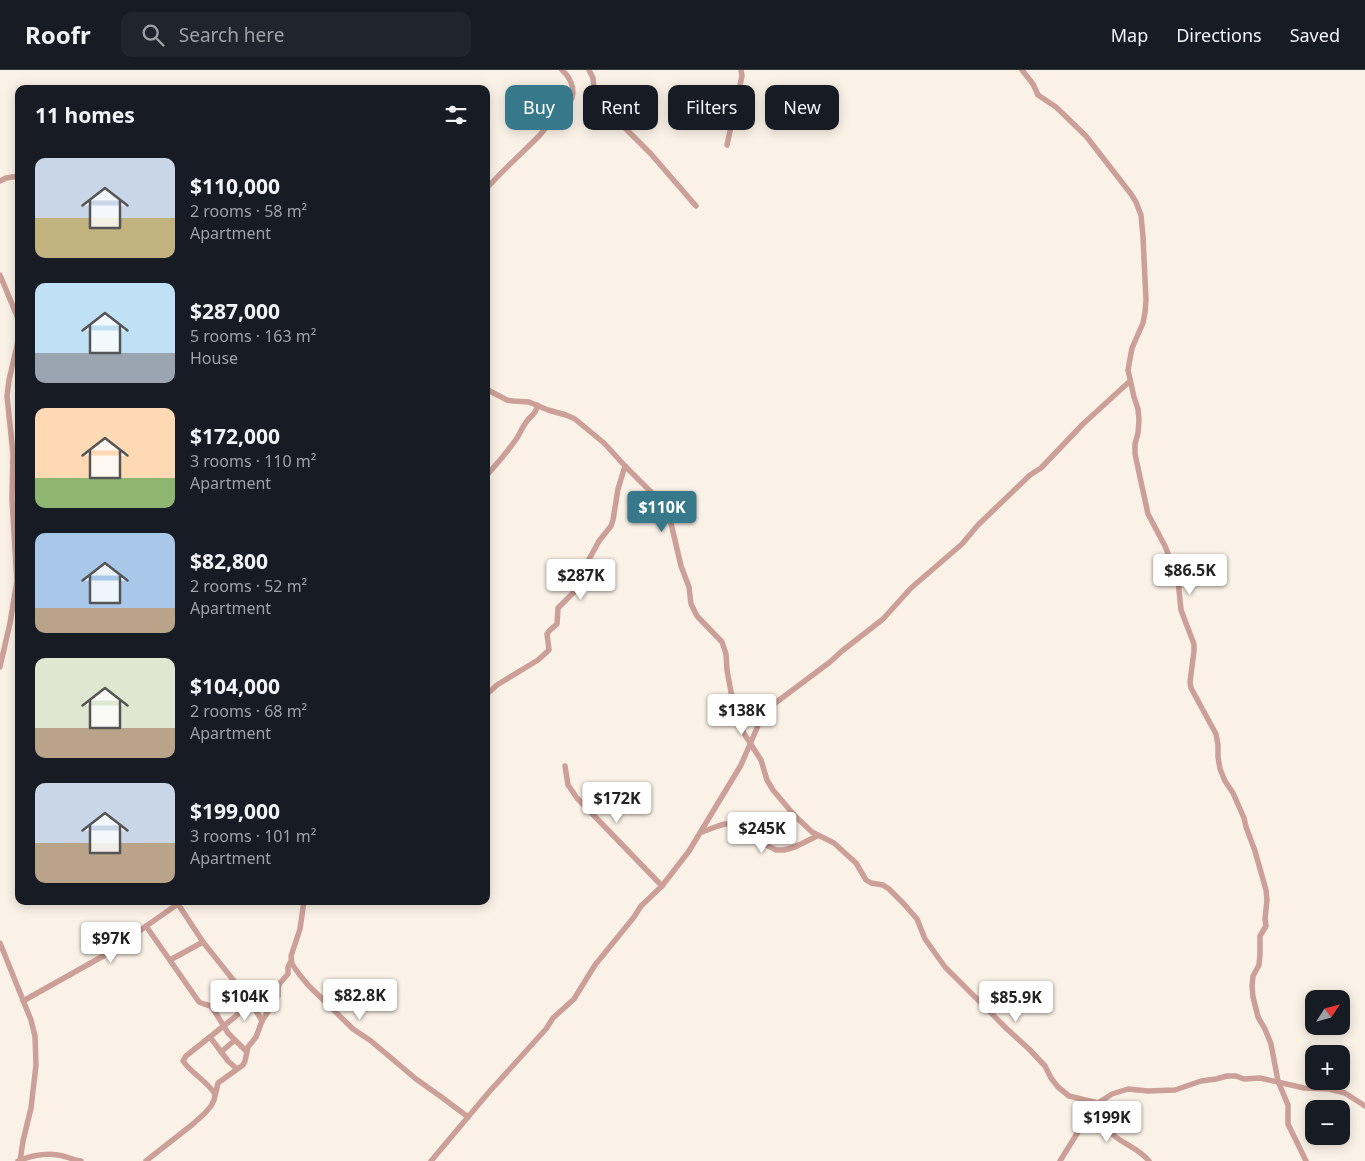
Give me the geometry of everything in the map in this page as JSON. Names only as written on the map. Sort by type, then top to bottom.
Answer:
[{"type":"street","points":[[490,184],[541,134],[572,98],[572,84],[569,77],[562,70]]},
{"type":"street","points":[[589,70],[593,78],[594,88],[600,98],[621,124],[696,206]]},
{"type":"street","points":[[727,145],[742,76],[741,70]]},
{"type":"street","points":[[1022,70],[1033,84],[1038,95],[1056,107],[1092,143],[1131,194],[1139,208],[1143,236],[1146,306],[1143,322],[1132,348],[1128,370],[1138,408],[1138,432],[1135,454],[1148,514],[1165,546],[1178,580],[1181,610],[1194,644],[1191,688],[1216,734],[1220,769],[1244,818],[1266,890],[1268,900],[1265,919],[1266,926],[1260,936],[1260,960],[1253,976],[1252,986],[1256,1009],[1271,1044],[1278,1081],[1288,1105],[1290,1128],[1306,1161]]},
{"type":"street","points":[[0,181],[15,177]]},
{"type":"street","points":[[0,274],[15,310]]},
{"type":"street","points":[[15,354],[7,396],[13,439],[12,499],[15,548]]},
{"type":"street","points":[[431,1161],[546,1029],[553,1018],[574,999],[595,965],[645,902],[662,886],[689,851],[740,766],[766,712],[883,620],[911,588],[962,544],[978,525],[1030,475],[1041,468],[1083,424],[1130,381]]},
{"type":"street","points":[[490,391],[506,400],[513,402],[524,401],[566,415],[575,420],[604,443],[661,502],[670,519],[681,566],[689,587],[691,604],[697,616],[722,642],[726,654],[731,692],[743,732],[761,760],[772,790],[801,822],[818,836],[837,846],[856,863],[866,880],[889,889],[904,904],[917,919],[925,939],[946,967],[1045,1066],[1058,1087],[1069,1096],[1098,1104]]},
{"type":"street","points":[[490,472],[528,419],[534,414],[537,405]]},
{"type":"street","points":[[490,691],[538,660],[549,650],[547,634],[557,624],[558,608],[574,592],[582,578],[587,563],[614,520],[618,489],[625,466]]},
{"type":"street","points":[[0,667],[15,593]]},
{"type":"street","points":[[565,766],[568,785],[577,798],[662,886]]},
{"type":"street","points":[[702,832],[730,824],[772,848],[784,850],[818,836]]},
{"type":"street","points":[[23,1000],[105,955],[177,905]]},
{"type":"street","points":[[181,905],[203,942],[250,1001],[262,1021]]},
{"type":"street","points":[[303,905],[300,929],[291,956],[296,969],[308,985],[353,1029],[468,1117]]},
{"type":"street","points":[[146,926],[199,1002],[212,1007],[223,1026],[246,1051]]},
{"type":"street","points":[[170,960],[203,942]]},
{"type":"street","points":[[0,943],[31,1020],[35,1036],[36,1065],[31,1108],[20,1161],[33,1156],[47,1154],[81,1161]]},
{"type":"street","points":[[146,1161],[205,1113],[211,1106],[218,1083],[245,1061],[246,1051],[256,1037],[262,1021],[278,996],[278,987],[288,974],[288,967],[292,960]]},
{"type":"street","points":[[216,1094],[183,1061],[186,1056],[236,1016],[250,1001]]},
{"type":"street","points":[[210,1037],[237,1069]]},
{"type":"street","points":[[221,1052],[235,1040]]},
{"type":"street","points":[[1060,1161],[1098,1104],[1112,1094],[1128,1089],[1148,1091],[1175,1090],[1201,1081],[1236,1076],[1244,1079],[1260,1078],[1278,1081],[1296,1087],[1322,1088],[1341,1092],[1365,1106]]},
{"type":"street","points":[[1098,1104],[1107,1127],[1114,1135],[1119,1140],[1134,1147],[1149,1161]]}]
